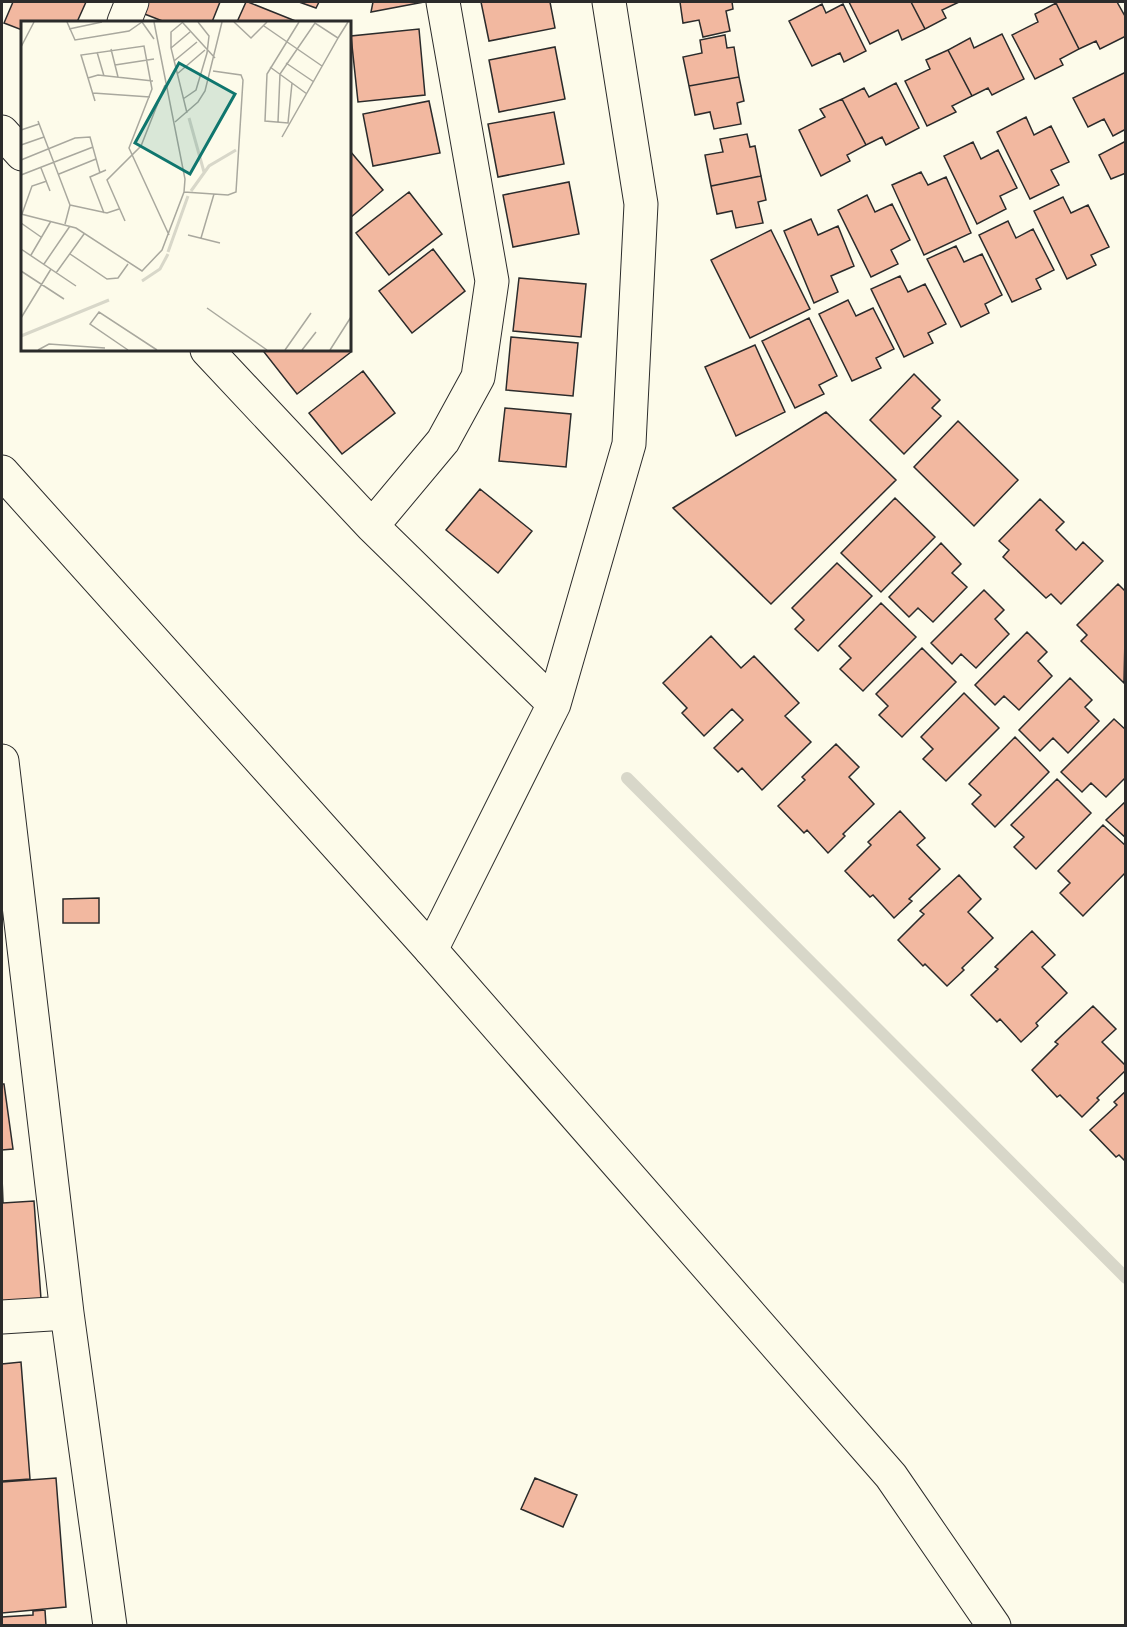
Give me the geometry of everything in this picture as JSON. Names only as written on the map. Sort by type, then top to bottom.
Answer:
[{"type":"street","points":[[124,21],[132,2]]},
{"type":"street","points":[[372,526],[443,441],[478,377],[492,281],[443,2]]},
{"type":"street","points":[[431,950],[554,704],[629,444],[641,204],[609,2]]},
{"type":"street","points":[[2,132],[21,153]]},
{"type":"street","points":[[208,351],[372,526],[554,704]]},
{"type":"street","points":[[2,472],[431,950],[891,1476],[993,1626]]},
{"type":"street","points":[[2,761],[66,1313],[111,1626]]},
{"type":"street","points":[[2,1317],[66,1313]]},
{"type":"building","points":[[13,2],[86,2],[77,21],[21,21],[21,30],[4,23]]},
{"type":"building","points":[[147,2],[220,2],[212,21],[162,21],[142,13]]},
{"type":"building","points":[[248,2],[296,21],[237,21]]},
{"type":"building","points":[[299,2],[319,2],[316,8]]},
{"type":"building","points":[[373,2],[424,2],[371,12]]},
{"type":"building","points":[[481,2],[550,2],[555,28],[489,41]]},
{"type":"building","points":[[680,2],[732,2],[733,9],[726,11],[730,31],[703,37],[699,20],[683,23]]},
{"type":"building","points":[[849,2],[911,2],[925,29],[902,40],[898,30],[870,44]]},
{"type":"building","points":[[911,2],[959,2],[942,10],[946,18],[925,29]]},
{"type":"building","points":[[1117,2],[1126,18],[1126,36],[1100,49],[1096,41],[1079,49],[1056,3]]},
{"type":"building","points":[[1056,3],[1079,49],[1060,59],[1063,65],[1035,79],[1012,35],[1038,22],[1035,14]]},
{"type":"building","points":[[822,4],[826,13],[843,4],[866,51],[844,62],[840,53],[812,66],[789,21]]},
{"type":"building","points":[[419,29],[425,95],[358,102],[351,36]]},
{"type":"building","points":[[1002,34],[1024,79],[992,95],[988,88],[972,96],[948,50],[970,38],[974,48]]},
{"type":"building","points":[[725,35],[727,48],[734,47],[739,77],[689,86],[683,57],[702,53],[700,40]]},
{"type":"building","points":[[555,47],[565,99],[499,112],[489,60]]},
{"type":"building","points":[[948,50],[972,96],[952,106],[956,112],[927,126],[905,81],[930,69],[926,60]]},
{"type":"building","points":[[1126,72],[1126,129],[1113,136],[1104,119],[1088,127],[1073,98]]},
{"type":"building","points":[[739,77],[744,101],[737,103],[741,124],[714,129],[710,112],[695,115],[689,86]]},
{"type":"building","points":[[896,83],[919,128],[886,145],[882,137],[866,145],[842,99],[864,88],[869,97]]},
{"type":"building","points":[[842,99],[866,145],[847,155],[850,161],[821,176],[799,130],[825,117],[820,109]]},
{"type":"building","points":[[429,101],[440,153],[373,166],[363,114]]},
{"type":"building","points":[[554,112],[564,164],[498,177],[488,124]]},
{"type":"building","points":[[1026,117],[1034,135],[1051,126],[1069,162],[1051,170],[1059,185],[1030,199],[997,132]]},
{"type":"building","points":[[747,134],[750,147],[755,146],[761,176],[711,186],[705,155],[723,152],[720,139]]},
{"type":"building","points":[[1126,141],[1126,173],[1111,179],[1099,155]]},
{"type":"building","points":[[973,142],[981,159],[998,150],[1017,188],[1000,196],[1006,209],[977,224],[944,156]]},
{"type":"building","points":[[351,152],[383,190],[351,217]]},
{"type":"building","points":[[921,172],[928,185],[946,177],[971,233],[924,255],[892,185]]},
{"type":"building","points":[[761,176],[766,200],[758,202],[763,223],[736,228],[732,211],[717,214],[711,186]]},
{"type":"building","points":[[569,182],[579,234],[513,247],[503,195]]},
{"type":"building","points":[[409,192],[442,234],[389,275],[356,233]]},
{"type":"building","points":[[867,195],[875,212],[892,204],[910,240],[891,250],[898,264],[871,277],[838,210]]},
{"type":"building","points":[[1063,197],[1071,213],[1088,205],[1109,247],[1091,255],[1096,265],[1067,279],[1034,211]]},
{"type":"building","points":[[811,219],[818,235],[838,226],[854,266],[831,276],[838,292],[814,303],[784,231]]},
{"type":"building","points":[[1008,221],[1016,238],[1033,229],[1054,270],[1036,279],[1041,289],[1012,302],[979,235]]},
{"type":"building","points":[[771,230],[810,309],[750,338],[711,260]]},
{"type":"building","points":[[956,246],[964,262],[982,254],[1002,295],[985,304],[989,313],[961,327],[927,259]]},
{"type":"building","points":[[433,249],[465,291],[412,333],[379,291]]},
{"type":"building","points":[[900,276],[908,292],[925,284],[946,324],[928,333],[933,343],[904,357],[871,289]]},
{"type":"building","points":[[519,278],[586,284],[581,337],[513,331]]},
{"type":"building","points":[[848,300],[856,316],[873,308],[894,349],[876,358],[881,368],[852,381],[819,314]]},
{"type":"building","points":[[809,318],[837,376],[819,385],[824,394],[795,408],[762,341]]},
{"type":"building","points":[[511,337],[578,343],[573,396],[506,390]]},
{"type":"building","points":[[755,345],[785,412],[736,436],[705,367]]},
{"type":"building","points":[[350,351],[351,352],[297,394],[264,352]]},
{"type":"building","points":[[363,371],[395,413],[342,454],[309,413]]},
{"type":"building","points":[[914,374],[940,400],[932,408],[941,416],[904,454],[870,420]]},
{"type":"building","points":[[505,408],[571,414],[566,467],[499,461]]},
{"type":"building","points":[[826,412],[896,480],[771,604],[673,508]]},
{"type":"building","points":[[958,421],[1018,480],[974,526],[914,467]]},
{"type":"building","points":[[480,489],[532,531],[498,573],[446,530]]},
{"type":"building","points":[[895,498],[935,537],[881,592],[841,553]]},
{"type":"building","points":[[1040,499],[1064,522],[1056,530],[1076,550],[1083,542],[1103,561],[1061,604],[1051,594],[1046,598],[1003,557],[1009,550],[999,541]]},
{"type":"building","points":[[941,543],[961,564],[952,573],[967,587],[933,622],[918,608],[909,617],[889,597]]},
{"type":"building","points":[[837,563],[872,596],[818,651],[795,629],[804,620],[792,608]]},
{"type":"building","points":[[1118,584],[1126,592],[1124,683],[1081,641],[1087,635],[1077,625]]},
{"type":"building","points":[[984,590],[1004,610],[995,619],[1009,634],[976,668],[961,654],[952,664],[931,643]]},
{"type":"building","points":[[881,603],[916,637],[863,691],[840,669],[851,658],[839,646]]},
{"type":"building","points":[[1027,632],[1047,652],[1038,661],[1052,676],[1019,710],[1004,696],[995,705],[975,685]]},
{"type":"building","points":[[711,636],[741,668],[754,656],[799,703],[785,716],[811,742],[762,790],[742,768],[738,772],[714,748],[743,720],[732,709],[704,736],[682,713],[687,708],[663,683]]},
{"type":"building","points":[[922,648],[956,682],[902,737],[879,715],[888,706],[876,694]]},
{"type":"building","points":[[1070,678],[1092,700],[1085,707],[1099,721],[1068,753],[1053,738],[1040,751],[1019,730]]},
{"type":"building","points":[[964,693],[999,728],[946,781],[923,759],[933,749],[921,737]]},
{"type":"building","points":[[1114,719],[1126,730],[1126,777],[1106,797],[1091,783],[1082,792],[1061,772]]},
{"type":"building","points":[[1015,737],[1049,772],[995,827],[972,804],[981,795],[969,784]]},
{"type":"building","points":[[836,744],[859,767],[849,777],[874,804],[843,834],[845,836],[828,853],[807,830],[804,833],[778,806],[805,780],[802,777]]},
{"type":"building","points":[[1057,779],[1091,813],[1036,869],[1014,847],[1024,837],[1011,825]]},
{"type":"building","points":[[1126,801],[1126,838],[1106,820]]},
{"type":"building","points":[[900,811],[925,838],[917,845],[940,869],[909,899],[912,901],[894,918],[873,895],[870,897],[845,871],[871,845],[868,842]]},
{"type":"building","points":[[1103,825],[1126,846],[1126,872],[1083,916],[1060,893],[1070,883],[1058,871]]},
{"type":"building","points":[[959,875],[981,899],[968,912],[993,938],[947,986],[925,964],[923,966],[898,940],[924,914],[920,911]]},
{"type":"building","points":[[99,898],[99,923],[63,923],[63,899]]},
{"type":"building","points":[[1032,931],[1055,955],[1042,967],[1067,993],[1036,1023],[1038,1026],[1021,1042],[1000,1019],[997,1022],[971,995],[998,969],[995,967]]},
{"type":"building","points":[[1093,1006],[1116,1029],[1102,1042],[1126,1066],[1126,1070],[1097,1098],[1099,1100],[1082,1117],[1060,1095],[1057,1097],[1032,1070],[1058,1044],[1055,1042]]},
{"type":"building","points":[[2,1084],[4,1084],[13,1149],[2,1150]]},
{"type":"building","points":[[1126,1091],[1126,1162],[1119,1155],[1116,1157],[1090,1130],[1117,1105],[1114,1102]]},
{"type":"building","points":[[2,1177],[3,1203],[34,1201],[41,1299],[2,1302]]},
{"type":"building","points":[[21,1362],[30,1479],[2,1481],[2,1364]]},
{"type":"building","points":[[56,1478],[66,1607],[2,1613],[2,1482]]},
{"type":"building","points":[[535,1478],[577,1495],[563,1527],[521,1509]]},
{"type":"building","points":[[45,1610],[46,1626],[2,1626],[2,1617],[33,1615],[33,1611]]},
{"type":"waterway","points":[[627,778],[1126,1278]]}]
